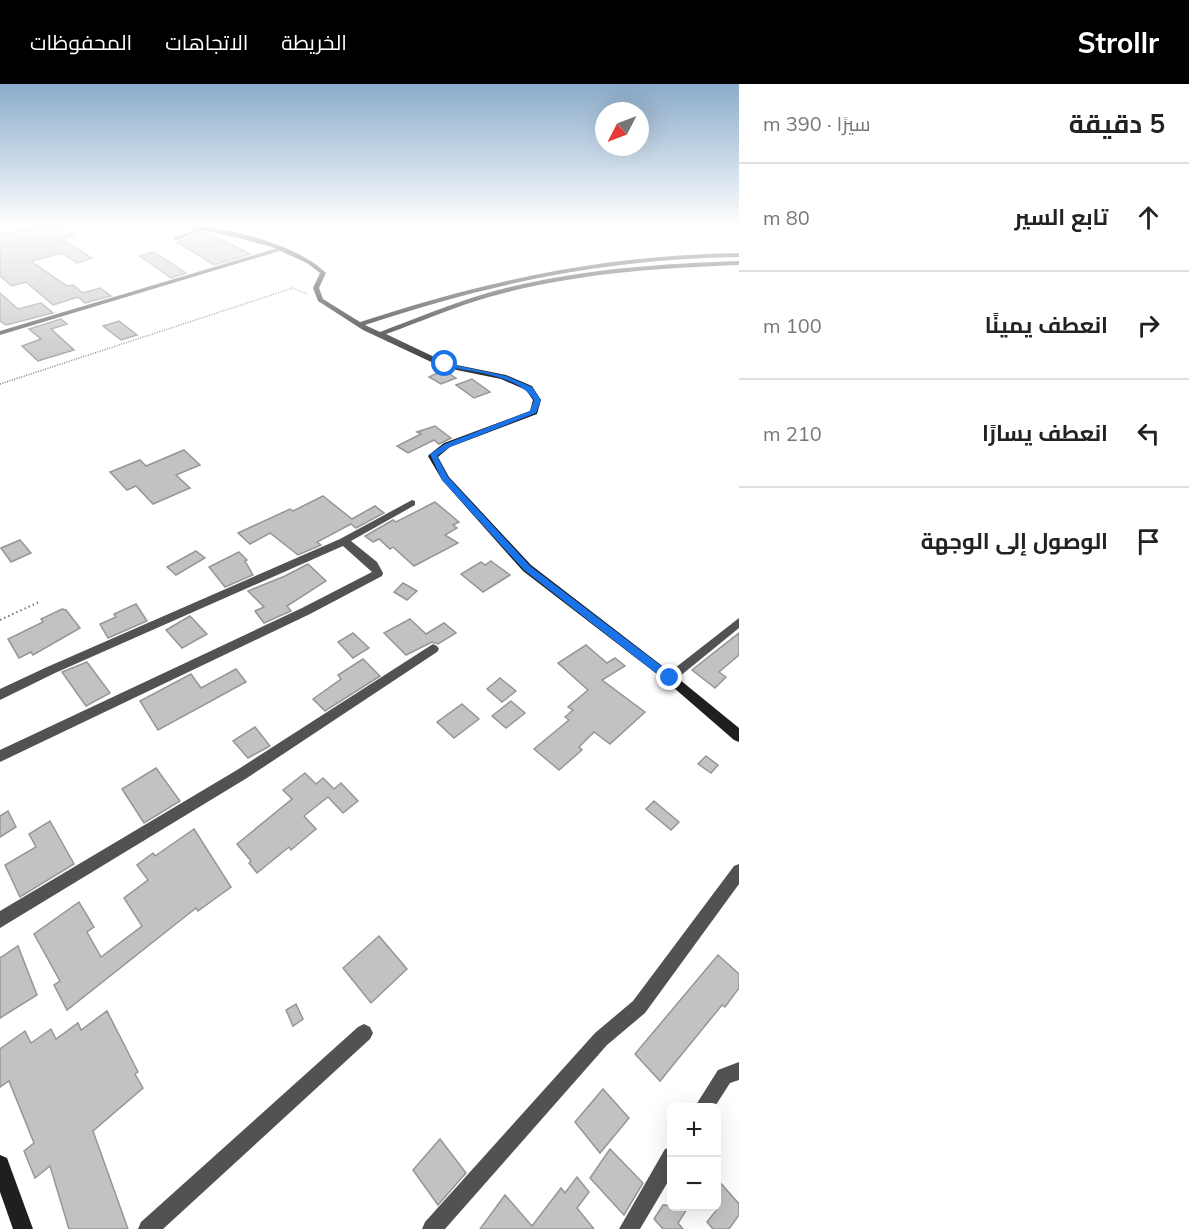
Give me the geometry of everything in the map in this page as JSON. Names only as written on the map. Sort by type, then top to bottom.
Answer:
[{"type":"street","points":[[0,333],[183,278]]},
{"type":"street","points":[[320,278],[316,288],[320,300],[360,324],[445,364],[503,377],[530,388],[537,400],[534,412],[447,446],[433,456],[445,478],[527,568],[670,678],[739,736]]},
{"type":"street","points":[[360,324],[449,296],[522,278]]},
{"type":"street","points":[[380,334],[454,306],[569,278]]},
{"type":"street","points":[[0,695],[51,670],[344,541],[412,503]]},
{"type":"street","points":[[0,756],[306,610],[378,573],[373,565],[344,541]]},
{"type":"street","points":[[670,678],[739,622]]},
{"type":"street","points":[[0,920],[242,774],[433,649]]},
{"type":"street","points":[[432,1229],[601,1039],[639,1007],[739,871]]},
{"type":"street","points":[[148,1229],[364,1033]]},
{"type":"street","points":[[706,1103],[724,1076],[739,1071]]},
{"type":"street","points":[[629,1229],[671,1157]]},
{"type":"street","points":[[0,1165],[23,1229]]},
{"type":"path","points":[[0,384],[293,288],[320,300]]},
{"type":"path","points":[[0,620],[39,602]]},
{"type":"building","points":[[3,278],[56,278],[67,286],[73,285],[83,293],[100,288],[111,296],[85,303],[78,297],[53,305],[26,282],[12,286]]},
{"type":"building","points":[[0,293],[18,309],[41,303],[53,313],[6,325],[0,321]]},
{"type":"building","points":[[61,319],[67,324],[51,329],[74,350],[38,361],[22,346],[41,339],[29,329]]},
{"type":"building","points":[[119,321],[137,335],[121,340],[103,326]]},
{"type":"building","points":[[443,370],[456,378],[441,384],[429,377]]},
{"type":"building","points":[[472,379],[490,392],[474,398],[456,385]]},
{"type":"building","points":[[435,426],[451,438],[439,444],[434,440],[408,453],[397,446],[421,434],[417,432]]},
{"type":"building","points":[[184,450],[200,465],[176,475],[190,488],[153,504],[136,486],[127,490],[110,472],[140,460],[146,466]]},
{"type":"building","points":[[323,496],[352,519],[375,506],[384,513],[356,528],[351,524],[317,542],[321,545],[298,555],[270,533],[250,544],[238,533],[290,509],[293,511]]},
{"type":"building","points":[[435,502],[459,522],[453,525],[457,528],[445,535],[458,543],[414,566],[393,547],[390,549],[379,539],[373,542],[365,536],[393,520],[396,522]]},
{"type":"building","points":[[20,540],[31,553],[11,562],[1,548]]},
{"type":"building","points":[[196,551],[205,558],[176,575],[167,567]]},
{"type":"building","points":[[239,552],[247,560],[245,561],[253,575],[225,587],[209,567]]},
{"type":"building","points":[[491,561],[510,575],[483,592],[461,574],[481,562],[485,565]]},
{"type":"building","points":[[308,564],[326,581],[287,606],[291,611],[264,623],[255,611],[264,607],[248,591]]},
{"type":"building","points":[[403,583],[417,591],[407,600],[394,592]]},
{"type":"building","points":[[136,604],[147,621],[108,638],[100,624],[116,617],[114,614]]},
{"type":"building","points":[[62,609],[66,610],[80,628],[33,655],[31,652],[19,658],[8,639],[43,622],[41,619]]},
{"type":"building","points":[[190,616],[207,634],[182,648],[166,630]]},
{"type":"building","points":[[410,619],[426,634],[444,623],[456,633],[438,644],[432,642],[406,655],[384,633]]},
{"type":"building","points":[[353,633],[369,648],[353,658],[338,642]]},
{"type":"building","points":[[739,633],[739,655],[719,672],[726,677],[715,688],[692,670]]},
{"type":"building","points":[[586,645],[607,663],[615,658],[625,666],[602,680],[645,712],[610,744],[594,732],[579,747],[582,750],[559,770],[534,749],[569,720],[565,717],[573,710],[568,707],[588,690],[558,663]]},
{"type":"building","points":[[363,659],[380,676],[325,711],[313,699],[341,679],[338,675]]},
{"type":"building","points":[[87,662],[110,693],[86,706],[62,672]]},
{"type":"building","points":[[236,669],[246,682],[158,730],[140,701],[191,674],[201,688]]},
{"type":"building","points":[[500,678],[516,691],[502,702],[487,689]]},
{"type":"building","points":[[511,701],[525,713],[506,728],[492,716]]},
{"type":"building","points":[[462,704],[479,719],[454,738],[437,722]]},
{"type":"building","points":[[255,727],[270,746],[248,758],[233,741]]},
{"type":"building","points":[[706,756],[718,765],[711,773],[698,764]]},
{"type":"building","points":[[156,768],[180,801],[144,823],[122,789]]},
{"type":"building","points":[[305,773],[316,784],[323,778],[334,789],[341,783],[358,801],[343,813],[328,797],[304,816],[316,829],[291,850],[289,847],[257,873],[249,863],[251,861],[237,844],[292,799],[283,790]]},
{"type":"building","points":[[654,801],[679,822],[671,830],[646,809]]},
{"type":"building","points":[[8,811],[16,827],[0,837],[0,816]]},
{"type":"building","points":[[50,821],[74,864],[20,897],[5,865],[36,847],[29,834]]},
{"type":"building","points":[[194,829],[231,887],[198,911],[196,908],[67,1010],[54,985],[60,981],[34,934],[79,902],[94,927],[87,932],[101,957],[142,926],[124,898],[148,880],[137,865],[153,853],[155,856]]},
{"type":"building","points":[[379,936],[407,969],[371,1003],[343,968]]},
{"type":"building","points":[[18,946],[37,995],[0,1018],[0,958]]},
{"type":"building","points":[[718,955],[739,974],[739,988],[725,1007],[722,1005],[660,1081],[635,1054]]},
{"type":"building","points":[[296,1004],[303,1019],[293,1026],[286,1010]]},
{"type":"building","points":[[107,1011],[138,1072],[135,1074],[143,1088],[93,1131],[128,1229],[69,1229],[50,1166],[35,1178],[24,1151],[34,1143],[9,1081],[0,1087],[0,1049],[25,1031],[31,1043],[51,1029],[56,1039],[78,1023],[81,1030]]},
{"type":"building","points":[[603,1089],[629,1118],[600,1153],[575,1122]]},
{"type":"building","points":[[440,1139],[466,1173],[438,1205],[413,1170]]},
{"type":"building","points":[[610,1149],[643,1183],[624,1215],[590,1178]]},
{"type":"building","points":[[577,1177],[589,1192],[577,1208],[594,1229],[480,1229],[505,1195],[532,1226],[561,1188],[565,1193]]},
{"type":"building","points":[[721,1184],[739,1204],[739,1215],[729,1229],[713,1229],[707,1222],[716,1211],[721,1211]]},
{"type":"building","points":[[663,1205],[667,1205],[667,1211],[686,1211],[678,1223],[683,1229],[663,1229],[654,1219]]},
{"type":"route","points":[[445,364],[503,377],[530,388],[537,400],[534,412],[447,446],[433,456],[445,478],[527,568],[670,678]]}]
